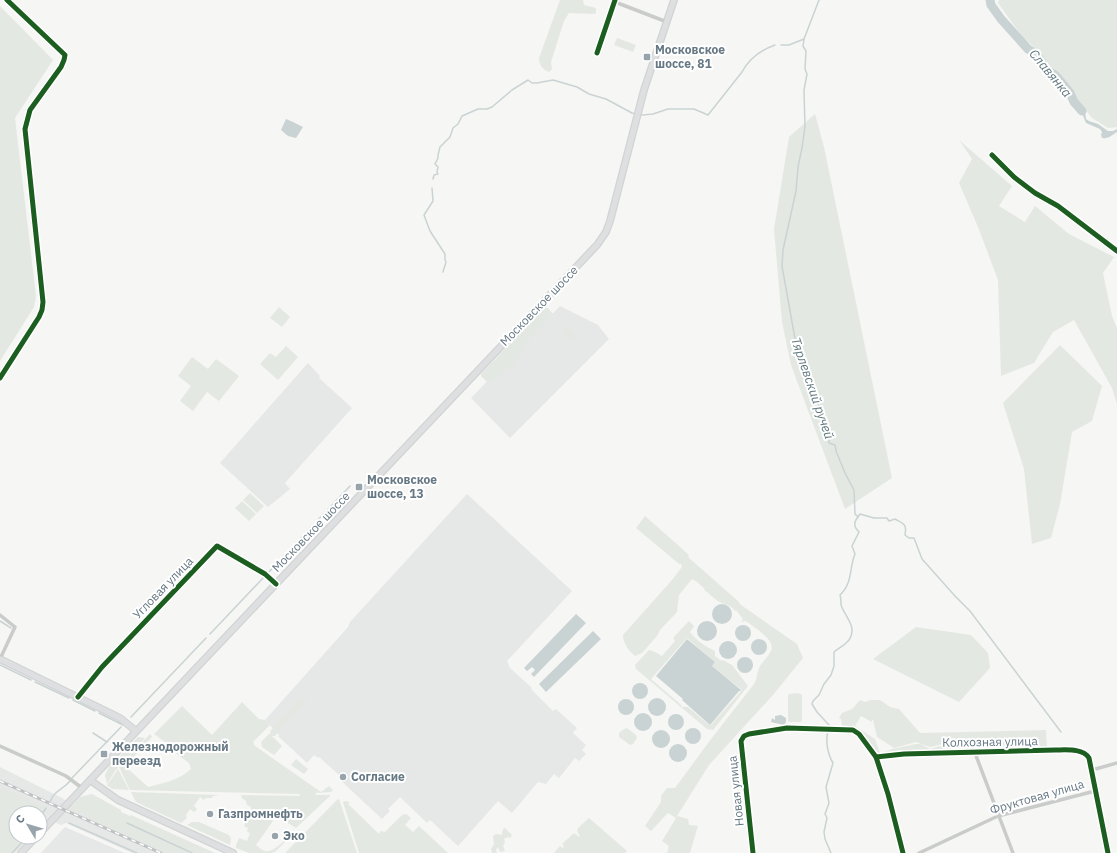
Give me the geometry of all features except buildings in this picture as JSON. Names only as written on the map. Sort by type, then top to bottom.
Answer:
[{"type":"main road","name":"Московское шоссе","points":[[48,824],[589,254],[602,238],[608,227],[612,213],[649,72],[674,0]]},
{"type":"main road","points":[[0,659],[120,718],[136,731]]},
{"type":"main road","points":[[90,780],[107,793],[124,803],[233,853]]},
{"type":"main road","points":[[21,853],[28,845]]},
{"type":"street","points":[[0,378],[39,318],[42,310],[43,302],[25,129],[30,110],[61,67],[65,55],[7,0]]},
{"type":"street","points":[[597,53],[615,1],[666,22]]},
{"type":"street","points":[[992,156],[1035,193],[1058,206],[1117,250]]},
{"type":"street","name":"Угловая улица","points":[[78,697],[82,690],[102,667],[217,546],[265,574],[276,584]]},
{"type":"street","points":[[0,615],[15,627],[0,659]]},
{"type":"street","name":"Новая улица","points":[[753,853],[741,742],[742,737],[750,734],[787,728],[856,732],[874,752],[876,757]]},
{"type":"street","points":[[0,746],[66,776],[82,788]]},
{"type":"street","name":"Колхозная улица","points":[[876,757],[912,754],[1055,750],[1076,751],[1087,755],[1092,770]]},
{"type":"street","points":[[974,753],[1013,853]]},
{"type":"street","points":[[876,757],[888,794],[903,853]]},
{"type":"street","points":[[1108,853],[1092,770],[1117,763]]},
{"type":"street","name":"Фруктовая улица","points":[[919,853],[998,816],[1095,791]]},
{"type":"shaded area","points":[[560,0],[583,0],[584,5],[596,8],[596,13],[569,13],[564,21],[551,62],[552,69],[549,72],[542,67],[539,58]]},
{"type":"shaded area","points":[[999,0],[1117,0],[1117,127],[1108,128],[1092,118],[1038,51],[1021,35],[998,3]]},
{"type":"shaded area","points":[[0,6],[53,60],[15,118],[36,296],[34,307],[0,361]]},
{"type":"shaded area","points":[[617,38],[636,45],[633,52],[614,45]]},
{"type":"shaded area","points":[[1075,100],[1085,111],[1086,119],[1098,124],[1108,131],[1117,129],[1117,132],[1109,137],[1102,138],[1102,132],[1100,129],[1086,123],[1081,111],[1073,103]]},
{"type":"shaded area","points":[[815,114],[824,147],[892,478],[845,509],[791,365],[782,322],[774,229],[789,137]]},
{"type":"shaded area","points":[[286,119],[303,127],[296,138],[288,136],[281,130]]},
{"type":"shaded area","points":[[959,140],[1012,186],[999,206],[1025,222],[1035,206],[1069,234],[1114,257],[1103,273],[1112,316],[1117,328],[1117,404],[1112,388],[1074,320],[1053,332],[1034,363],[1001,376],[998,280],[978,227],[959,183],[972,159]]},
{"type":"shaded area","points":[[560,306],[598,325],[609,339],[510,438],[471,398]]},
{"type":"shaded area","points":[[279,307],[290,317],[282,327],[270,318]]},
{"type":"shaded area","points":[[544,308],[548,308],[553,314],[520,349],[519,359],[489,384],[481,376],[481,374]]},
{"type":"shaded area","points":[[567,326],[576,335],[572,339],[567,339],[563,335],[563,331]]},
{"type":"shaded area","points":[[1060,345],[1102,386],[1092,421],[1072,432],[1060,504],[1051,538],[1032,544],[1024,469],[1003,403]]},
{"type":"shaded area","points":[[286,346],[298,357],[278,380],[260,364],[270,353],[276,357]]},
{"type":"shaded area","points":[[192,357],[208,369],[216,359],[239,376],[219,401],[207,392],[193,411],[180,401],[191,386],[178,376]]},
{"type":"shaded area","points":[[308,363],[320,376],[319,378],[352,408],[285,483],[290,489],[268,507],[220,463]]},
{"type":"shaded area","points":[[250,493],[264,506],[257,513],[243,500]]},
{"type":"shaded area","points":[[467,494],[572,591],[507,661],[510,668],[531,687],[532,690],[553,711],[556,709],[577,728],[573,733],[586,745],[582,750],[586,754],[579,761],[575,758],[559,778],[554,774],[546,784],[538,782],[512,813],[498,801],[458,846],[430,820],[427,823],[400,797],[388,809],[390,811],[382,819],[338,778],[339,775],[319,757],[318,758],[314,755],[307,763],[278,736],[279,735],[265,720],[348,627],[350,622]]},
{"type":"shaded area","points":[[242,501],[256,514],[249,521],[235,508]]},
{"type":"shaded area","points":[[645,516],[688,554],[689,558],[741,605],[797,644],[803,658],[773,695],[709,765],[677,816],[688,819],[689,825],[698,826],[690,853],[667,853],[669,846],[662,841],[676,818],[668,813],[651,831],[645,826],[661,802],[661,796],[667,788],[675,788],[754,684],[760,666],[770,653],[772,647],[768,639],[749,623],[745,621],[741,622],[743,619],[736,610],[735,611],[729,605],[716,600],[692,579],[679,595],[677,612],[660,630],[657,636],[642,653],[635,656],[633,654],[625,644],[623,635],[682,567],[681,564],[679,564],[636,528]]},
{"type":"shaded area","points":[[722,604],[729,607],[732,614],[729,621],[722,624],[715,621],[712,614],[715,607]]},
{"type":"shaded area","points":[[576,614],[586,623],[534,677],[531,674],[535,670],[532,667],[527,671],[524,668]]},
{"type":"shaded area","points":[[689,621],[694,626],[690,632],[701,643],[715,651],[715,656],[732,665],[748,686],[713,730],[707,729],[636,669],[635,665],[649,650],[662,656],[675,641],[673,638]],"holes":[[[687,638],[715,662],[712,666],[742,690],[711,725],[709,725],[688,707],[682,707],[651,679]]]},
{"type":"shaded area","points":[[707,621],[714,624],[717,631],[714,638],[707,641],[700,638],[697,631],[700,624]]},
{"type":"shaded area","points":[[740,625],[746,625],[751,630],[749,639],[746,641],[740,641],[735,636],[735,630]]},
{"type":"shaded area","points":[[916,627],[971,635],[988,653],[990,668],[959,702],[873,659]]},
{"type":"shaded area","points":[[593,631],[601,639],[546,692],[539,684]]},
{"type":"shaded area","points":[[687,639],[715,662],[712,666],[741,690],[710,725],[656,676]]},
{"type":"shaded area","points":[[756,639],[762,639],[767,644],[765,653],[762,655],[756,655],[751,650],[751,644]]},
{"type":"shaded area","points":[[728,641],[734,644],[737,650],[734,656],[728,659],[722,656],[719,650],[722,644]]},
{"type":"shaded area","points":[[742,657],[748,657],[753,662],[751,671],[748,673],[742,673],[737,668],[737,662]]},
{"type":"shaded area","points":[[637,683],[643,683],[648,688],[646,697],[643,699],[637,699],[632,694],[632,688]]},
{"type":"shaded area","points":[[798,693],[802,695],[801,722],[788,721],[789,694]]},
{"type":"shaded area","points":[[304,698],[306,701],[275,736],[272,736],[282,746],[274,755],[262,747],[261,742],[270,734],[271,730],[300,699]]},
{"type":"shaded area","points":[[657,698],[663,701],[666,707],[663,713],[657,716],[651,713],[648,707],[651,701]]},
{"type":"shaded area","points":[[623,699],[629,699],[634,704],[632,713],[629,715],[623,715],[618,710],[618,704]]},
{"type":"shaded area","points":[[860,700],[865,702],[880,700],[890,707],[899,709],[920,733],[1046,730],[1047,747],[1017,748],[1008,745],[982,747],[982,742],[980,740],[978,742],[980,746],[974,747],[964,742],[964,739],[962,742],[968,747],[948,749],[943,745],[948,744],[948,740],[946,741],[947,743],[930,747],[916,742],[894,748],[877,737],[873,720],[872,722],[861,716],[855,726],[875,739],[880,753],[879,754],[857,730],[844,729],[841,719],[839,718],[842,713],[852,709]]},
{"type":"shaded area","points":[[242,702],[259,719],[265,720],[270,725],[253,742],[255,746],[321,792],[329,786],[333,790],[331,792],[315,793],[316,795],[330,796],[296,828],[278,817],[275,818],[256,845],[264,851],[272,850],[290,835],[291,836],[275,852],[271,853],[249,853],[236,848],[239,838],[247,841],[250,833],[247,832],[248,828],[244,826],[247,819],[247,812],[251,812],[251,807],[247,805],[246,801],[241,795],[300,796],[299,794],[130,790],[119,767],[150,734],[152,737],[125,766],[148,787],[171,781],[181,776],[191,769],[189,763],[170,749],[172,747],[154,734],[182,706],[212,735]]},
{"type":"shaded area","points":[[643,713],[649,716],[652,722],[649,728],[643,731],[637,728],[634,722],[637,716]]},
{"type":"shaded area","points":[[676,714],[682,716],[684,722],[682,728],[676,730],[670,728],[668,722],[670,716]]},
{"type":"shaded area","points":[[781,715],[786,718],[784,725],[771,722],[772,718],[775,720],[775,716]]},
{"type":"shaded area","points":[[627,728],[636,735],[637,738],[633,744],[630,745],[619,737],[619,733]]},
{"type":"shaded area","points":[[690,728],[696,728],[701,733],[699,742],[696,744],[690,744],[685,739],[685,733]]},
{"type":"shaded area","points":[[661,730],[667,733],[670,739],[667,745],[661,748],[655,745],[652,739],[655,733]]},
{"type":"shaded area","points":[[138,737],[145,738],[115,771],[107,784],[105,775],[109,767]]},
{"type":"shaded area","points":[[678,744],[684,747],[687,753],[684,759],[678,762],[672,759],[669,753],[672,747]]},
{"type":"shaded area","points":[[921,744],[930,749],[940,746],[948,750],[972,748],[974,751],[904,752],[903,750],[883,753],[892,749]]},
{"type":"shaded area","points":[[296,759],[308,769],[304,774],[291,765]]},
{"type":"shaded area","points":[[0,767],[62,798],[77,808],[181,853],[132,853],[66,823],[61,825],[48,819],[48,805],[25,805],[0,794]]},
{"type":"shaded area","points":[[118,769],[129,790],[112,789],[107,785]]},
{"type":"shaded area","points":[[0,787],[40,805],[8,805],[8,845],[22,845],[15,853],[0,853]]},
{"type":"shaded area","points":[[131,792],[219,795],[213,796],[212,798],[206,798],[204,800],[200,797],[194,806],[197,809],[194,812],[190,809],[186,815],[187,818],[181,823],[136,802]]},
{"type":"shaded area","points":[[92,794],[121,810],[121,812],[130,816],[131,815],[215,853],[193,853],[166,841],[190,853],[165,853],[87,817],[88,815],[81,811],[80,814],[70,811],[69,808],[80,797]]},
{"type":"shaded area","points":[[339,799],[357,853],[285,853],[337,800]]},
{"type":"shaded area","points":[[343,802],[350,802],[348,804],[379,834],[381,831],[385,832],[402,815],[406,814],[411,818],[405,825],[413,832],[419,826],[448,853],[359,853]]},
{"type":"shaded area","points":[[589,818],[627,851],[625,853],[554,853],[560,846],[563,848],[564,846],[562,844],[574,833],[579,837],[580,836],[577,831],[578,828]]},
{"type":"shaded area","points":[[192,822],[199,822],[229,835],[231,839],[230,845],[187,825]]},
{"type":"shaded area","points":[[65,827],[125,853],[41,853]]},
{"type":"shaded area","points":[[505,828],[512,835],[510,838],[508,837],[504,839],[505,842],[503,846],[505,851],[500,852],[498,847],[496,850],[497,853],[492,853],[491,849],[494,844],[493,836],[496,834],[502,835],[503,829]]},
{"type":"waterway","name":"Тярлевский ручей","points":[[819,0],[804,39],[803,46],[806,51],[805,69],[807,74],[804,90],[805,127],[798,167],[796,191],[783,250],[782,266],[797,350],[805,375],[829,431],[829,443],[835,445],[845,473],[854,490],[855,514],[858,517],[855,521],[855,525],[859,532],[852,546],[855,554],[847,586],[840,595],[841,605],[850,622],[852,631],[849,640],[834,652],[834,666],[831,675],[812,704],[829,725]]},
{"type":"waterway","name":"Славянка","points":[[990,0],[991,5],[1001,19],[1028,49],[1036,54],[1047,70],[1055,75],[1070,93],[1074,102],[1082,111]]},
{"type":"waterway","points":[[781,45],[789,45],[804,39]]},
{"type":"waterway","points":[[433,179],[434,175],[438,174],[438,167],[435,164],[440,147],[450,137],[453,128],[458,124],[462,116],[478,109],[487,109],[492,107],[512,90],[528,80],[532,83],[553,80],[577,87],[589,94],[606,99],[632,113],[643,115],[653,114],[668,109],[694,109],[708,115],[748,63],[760,52],[775,45]]},
{"type":"waterway","points":[[432,188],[433,201],[424,215],[430,231],[445,254],[446,262],[443,272]]},
{"type":"waterway","points":[[316,522],[350,486]]},
{"type":"waterway","points":[[858,517],[860,514],[874,518],[887,518],[889,521],[895,519],[905,526],[905,535],[909,538],[914,538],[922,559],[970,611],[1061,732]]},
{"type":"waterway","points":[[268,573],[313,525]]},
{"type":"waterway","points":[[210,634],[264,577]]},
{"type":"waterway","points":[[0,621],[11,628]]},
{"type":"waterway","points":[[131,717],[206,638]]},
{"type":"waterway","points":[[0,665],[31,680]]},
{"type":"waterway","points":[[35,682],[69,698]]},
{"type":"waterway","points":[[73,700],[95,711]]},
{"type":"waterway","points":[[99,713],[123,725]]},
{"type":"waterway","points":[[72,778],[121,727]]},
{"type":"waterway","name":"Тярлевский ручей","points":[[828,731],[828,748],[833,763],[826,787],[829,803],[825,814],[827,818],[824,832],[825,839],[831,853]]},
{"type":"waterway","points":[[93,733],[107,742]]},
{"type":"waterway","points":[[50,802],[56,792],[70,781]]},
{"type":"waterway","points":[[69,823],[137,853]]},
{"type":"waterway","points":[[127,823],[192,853]]},
{"type":"waterway","points":[[12,853],[20,845]]},
{"type":"railway","points":[[0,781],[161,853]]},
{"type":"cycle path","points":[[0,378],[42,310],[43,302],[25,129],[30,110],[61,67],[65,55],[7,0]]},
{"type":"cycle path","points":[[597,53],[615,0]]},
{"type":"cycle path","points":[[992,155],[1014,177],[1035,193],[1058,206],[1117,251]]},
{"type":"cycle path","points":[[78,697],[102,667],[217,546],[265,574],[276,584]]},
{"type":"cycle path","points":[[753,853],[741,741],[744,736],[749,734],[787,728],[853,730],[859,734],[876,757],[888,794],[903,853]]},
{"type":"cycle path","points":[[876,757],[904,754],[1055,750],[1079,751],[1089,758],[1108,853]]},
{"type":"place","name":"Московское шоссе, 81","points":[[647,57]]},
{"type":"place","name":"Московское шоссе, 13","points":[[359,487]]},
{"type":"place","name":"Железнодорожный переезд","points":[[104,754]]},
{"type":"place","name":"Согласие","points":[[343,777]]},
{"type":"place","name":"Газпромнефть","points":[[210,814]]},
{"type":"place","name":"Эко","points":[[275,836]]}]
